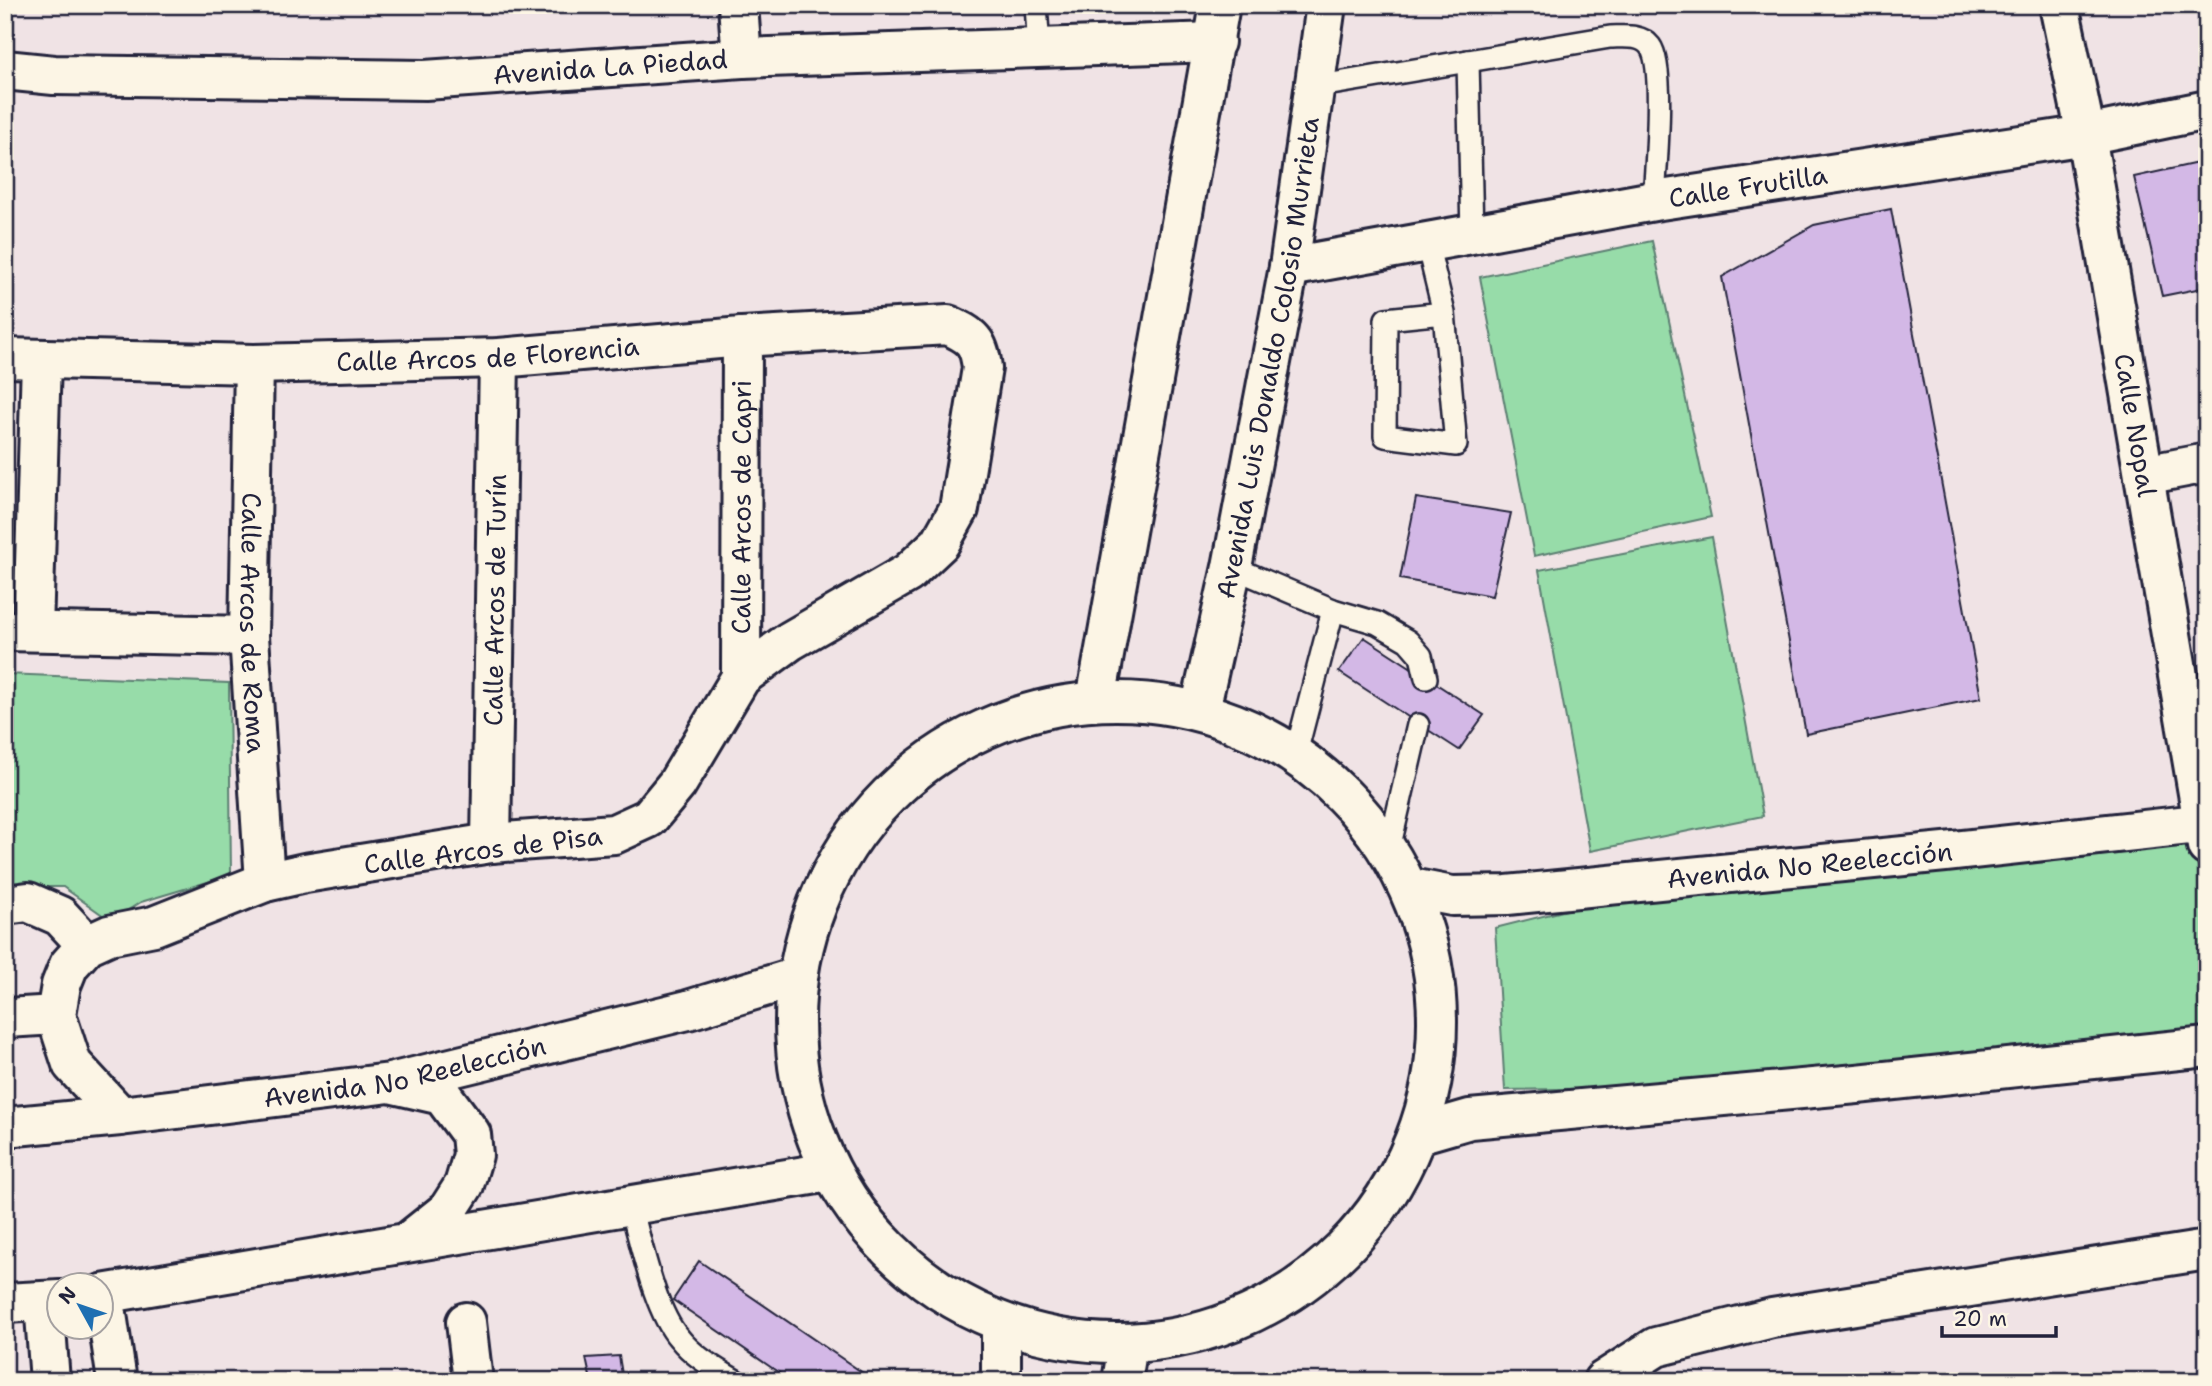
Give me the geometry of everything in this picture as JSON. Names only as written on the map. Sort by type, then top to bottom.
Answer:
[{"type":"street","points":[[738,5],[742,58]]},
{"type":"street","points":[[1096,700],[1220,5]]},
{"type":"street","name":"Avenida Luis Donaldo Colosio Murrieta","points":[[1200,710],[1231,568],[1289,267],[1326,5]]},
{"type":"street","name":"Calle Nopal","points":[[2059,5],[2086,135],[2205,831]]},
{"type":"street","name":"Avenida La Piedad","points":[[5,70],[54,75],[425,80],[742,58],[1215,42]]},
{"type":"street","name":"Calle Frutilla","points":[[1289,267],[1654,201],[2086,135],[2207,110]]},
{"type":"street","name":"Calle Arcos de Florencia","points":[[23,359],[254,364],[499,358],[742,337],[948,326],[967,333]]},
{"type":"street","name":"Calle Arcos de Pisa","points":[[88,946],[109,934],[154,926],[265,883],[305,873],[491,844],[614,834],[649,818],[677,784],[741,677],[790,641],[908,573],[940,543],[959,509],[982,368],[979,348],[967,333]]},
{"type":"street","name":"Calle Arcos de Capri","points":[[741,677],[742,337]]},
{"type":"street","name":"Calle Arcos de Turín","points":[[491,844],[499,358]]},
{"type":"street","points":[[23,359],[19,631],[249,636]]},
{"type":"street","name":"Calle Arcos de Roma","points":[[254,364],[249,636],[265,883]]},
{"type":"street","points":[[2144,475],[2207,463]]},
{"type":"street","points":[[1096,700],[1200,710],[1250,727],[1296,752],[1348,796],[1390,849],[1410,888],[1431,948],[1439,1010],[1434,1074],[1418,1135],[1383,1202],[1334,1259],[1273,1304],[1125,1363],[1085,1343],[1053,1338],[1000,1324],[932,1288],[873,1236],[829,1171],[805,1109],[794,1044],[797,977],[821,892],[867,817],[932,758],[1010,718],[1096,700]]},
{"type":"street","name":"Avenida No Reelección","points":[[1410,888],[1452,896],[1507,895],[2205,831]]},
{"type":"street","points":[[5,905],[28,902],[60,916],[88,946],[69,965],[61,985],[56,1015],[72,1064],[120,1116]]},
{"type":"street","name":"Avenida No Reelección","points":[[5,1127],[120,1116],[390,1083],[688,1010],[797,977]]},
{"type":"street","points":[[5,1025],[5,1017],[56,1015]]},
{"type":"street","points":[[1418,1135],[1470,1119],[1857,1084],[2207,1047]]},
{"type":"street","points":[[390,1083],[442,1095],[471,1134],[473,1155],[464,1185],[448,1210],[408,1242]]},
{"type":"street","points":[[116,1292],[829,1171]]},
{"type":"street","points":[[1603,1381],[1656,1347],[1772,1318],[2207,1250]]},
{"type":"street","points":[[5,1303],[46,1301]]},
{"type":"street","points":[[467,1322],[473,1381]]},
{"type":"street","points":[[1000,1324],[1001,1381]]},
{"type":"street","points":[[50,1381],[51,1340]]},
{"type":"street","points":[[110,1340],[117,1381]]},
{"type":"lane","points":[[1036,5],[1039,49]]},
{"type":"lane","points":[[1314,87],[1610,37],[1634,36],[1650,46],[1658,73],[1654,201]]},
{"type":"lane","points":[[1468,61],[1472,234]]},
{"type":"lane","points":[[1427,243],[1444,313],[1456,445],[1385,436],[1386,319],[1444,313]]},
{"type":"lane","points":[[1231,568],[1334,610],[1377,622],[1408,641],[1421,656],[1426,678]]},
{"type":"lane","points":[[1296,752],[1334,610]]},
{"type":"lane","points":[[1390,849],[1418,725]]},
{"type":"lane","points":[[631,1204],[661,1308],[677,1336],[696,1356],[736,1381]]},
{"type":"green space","points":[[1652,241],[1711,517],[1534,556],[1480,277]]},
{"type":"green space","points":[[1712,537],[1763,816],[1590,851],[1539,570]]},
{"type":"green space","points":[[5,674],[229,683],[231,875],[141,902],[111,921],[63,887],[5,887]]},
{"type":"green space","points":[[2207,823],[2207,1047],[1857,1084],[1505,1090],[1495,928],[1707,875]]},
{"type":"building","points":[[2207,161],[2207,287],[2162,296],[2134,177]]},
{"type":"building","points":[[1891,209],[1981,698],[1806,734],[1722,277],[1814,225]]},
{"type":"building","points":[[1416,498],[1511,513],[1492,596],[1400,579]]},
{"type":"building","points":[[1364,637],[1484,715],[1459,750],[1339,672]]},
{"type":"building","points":[[699,1261],[866,1375],[862,1381],[791,1381],[673,1300]]},
{"type":"building","points":[[619,1356],[623,1381],[591,1381],[586,1358]]}]
